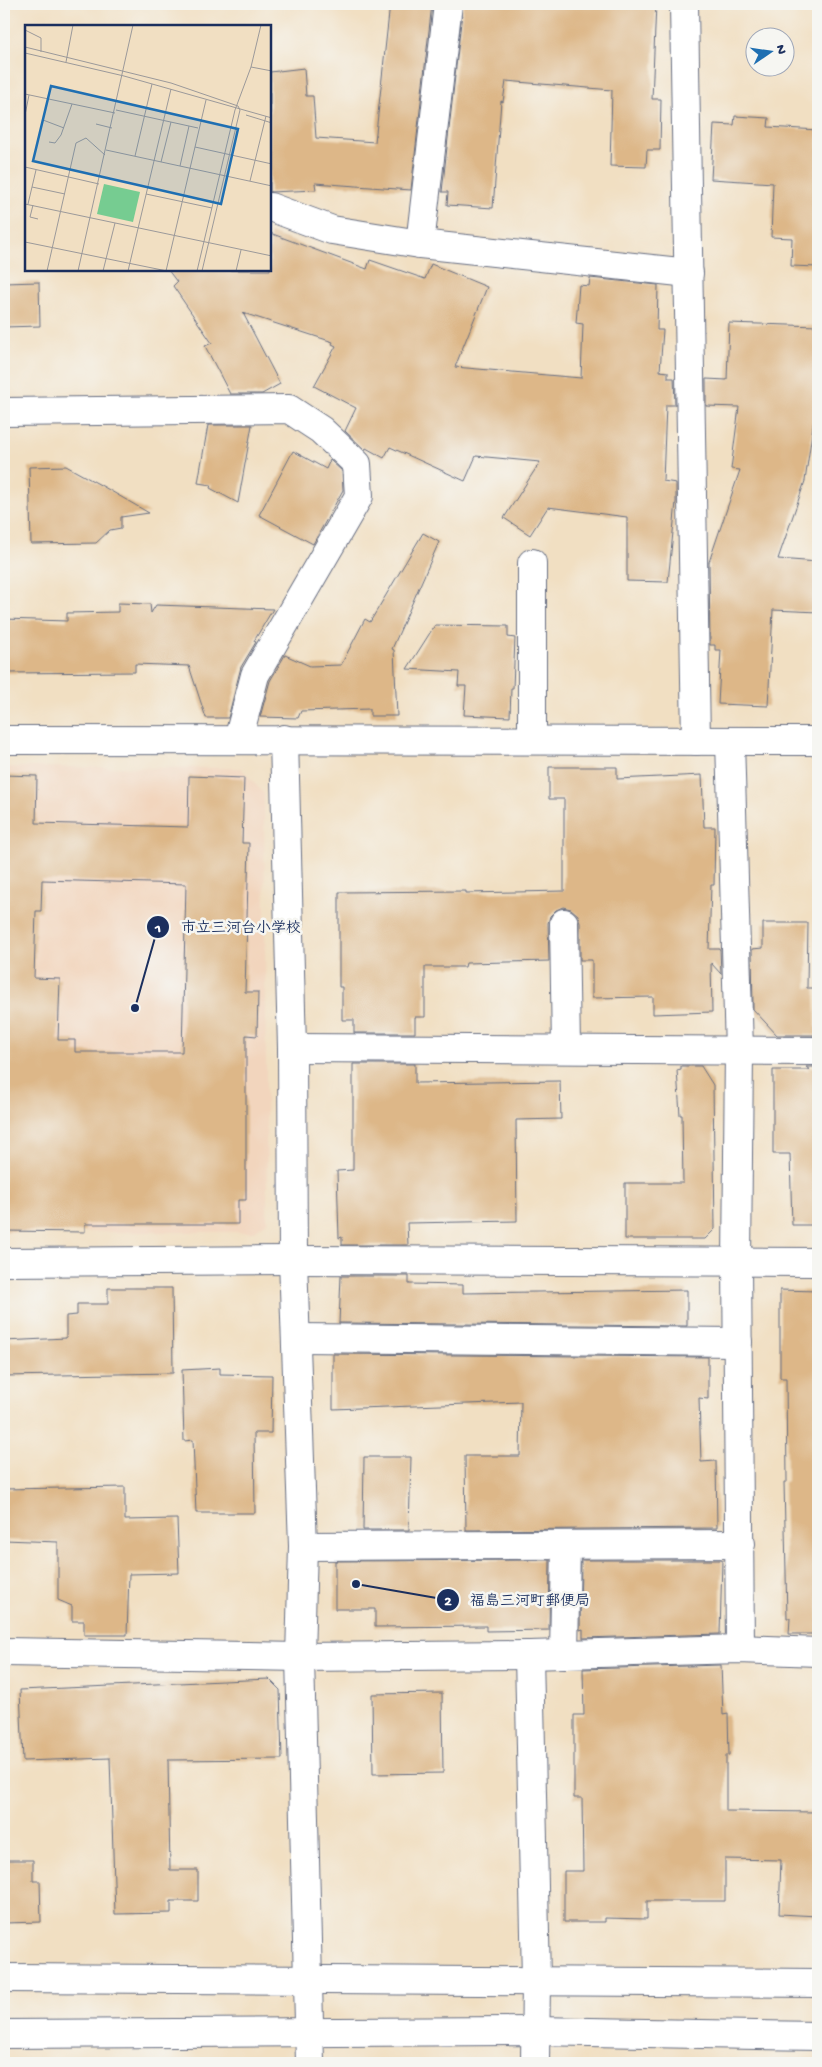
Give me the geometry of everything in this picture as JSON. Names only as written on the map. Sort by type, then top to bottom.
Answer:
[{"type":"street","points":[[420,244],[448,4]]},
{"type":"street","points":[[684,4],[696,741]]},
{"type":"street","points":[[271,207],[332,230],[420,244],[688,273]]},
{"type":"street","points":[[4,412],[289,409],[321,430],[357,464],[359,496],[255,675],[238,740]]},
{"type":"street","points":[[532,562],[532,740]]},
{"type":"street","points":[[284,739],[292,1048],[293,1260],[303,1546],[300,1657],[310,2063]]},
{"type":"street","points":[[4,740],[818,741]]},
{"type":"street","points":[[730,742],[738,1050],[740,1649]]},
{"type":"street","points":[[564,923],[566,1049]]},
{"type":"street","points":[[292,1048],[818,1051]]},
{"type":"street","points":[[4,1262],[293,1260],[818,1262]]},
{"type":"street","points":[[296,1338],[738,1342]]},
{"type":"street","points":[[303,1546],[741,1544]]},
{"type":"street","points":[[564,1654],[566,1545]]},
{"type":"street","points":[[4,1652],[300,1657],[529,1656],[740,1649],[818,1652]]},
{"type":"street","points":[[529,1656],[536,1980],[535,2063]]},
{"type":"street","points":[[4,1978],[818,1983]]},
{"type":"street","points":[[4,2034],[535,2031],[818,2036]]},
{"type":"shaded area","points":[[4,767],[241,768],[264,794],[267,1222],[253,1232],[4,1232]]},
{"type":"building","points":[[390,4],[432,4],[411,190],[315,183],[316,190],[271,192],[271,72],[304,68],[306,96],[313,96],[316,138],[375,142]]},
{"type":"building","points":[[463,4],[656,4],[652,99],[661,99],[660,150],[647,150],[646,167],[610,166],[612,90],[506,81],[503,102],[501,101],[493,208],[447,205],[448,192],[442,192]]},
{"type":"building","points":[[735,116],[769,118],[768,127],[818,130],[818,267],[791,266],[792,238],[771,237],[773,183],[711,179],[714,124],[734,125]]},
{"type":"building","points":[[271,233],[367,269],[370,260],[425,279],[431,264],[487,287],[455,367],[581,378],[583,324],[576,323],[579,285],[589,286],[590,278],[658,285],[657,330],[663,330],[660,371],[668,372],[668,378],[674,378],[675,405],[666,405],[663,481],[676,483],[676,502],[668,582],[627,581],[627,517],[548,507],[530,535],[504,518],[540,462],[476,456],[465,481],[390,447],[384,458],[366,448],[365,450],[345,431],[356,408],[314,386],[336,346],[332,344],[333,342],[243,313],[280,384],[262,394],[230,394],[205,346],[212,343],[173,286],[177,282],[169,271],[271,271]]},
{"type":"building","points":[[39,282],[40,326],[4,327],[4,283]]},
{"type":"building","points":[[729,323],[818,326],[818,412],[815,412],[805,481],[778,559],[818,562],[818,612],[773,610],[768,706],[718,704],[721,650],[715,650],[715,645],[710,645],[709,562],[740,470],[731,469],[739,407],[706,406],[706,379],[727,380]]},
{"type":"building","points":[[208,425],[252,425],[238,503],[210,488],[211,485],[198,483]]},
{"type":"building","points":[[293,451],[326,469],[330,460],[342,471],[343,490],[313,544],[259,515]]},
{"type":"building","points":[[66,466],[149,513],[121,517],[121,528],[110,530],[96,543],[31,544],[29,467]]},
{"type":"building","points":[[423,533],[439,542],[392,649],[394,650],[397,716],[370,716],[370,709],[301,711],[298,718],[260,717],[270,681],[285,655],[310,666],[341,665],[365,619],[370,622]]},
{"type":"building","points":[[118,603],[150,604],[151,613],[156,605],[273,609],[241,667],[228,718],[206,718],[189,666],[135,664],[135,672],[4,673],[4,619],[67,621],[67,613],[118,612]]},
{"type":"building","points":[[435,625],[508,626],[508,637],[515,638],[510,717],[464,715],[466,686],[458,686],[459,672],[407,669]]},
{"type":"building","points":[[549,767],[617,767],[617,779],[702,775],[704,827],[715,827],[714,885],[711,885],[709,949],[720,949],[721,974],[711,963],[712,1012],[653,1014],[653,997],[592,998],[592,960],[580,960],[580,923],[578,915],[571,909],[563,907],[556,910],[550,916],[548,923],[549,961],[466,963],[465,967],[425,967],[425,1017],[415,1017],[415,1033],[354,1033],[354,1020],[342,1020],[342,987],[339,987],[339,892],[466,891],[466,893],[564,891],[564,799],[549,799]]},
{"type":"building","points":[[4,775],[37,776],[36,823],[188,827],[189,776],[244,778],[242,843],[249,843],[245,992],[258,992],[257,1036],[246,1035],[246,1200],[238,1200],[238,1224],[85,1224],[85,1232],[4,1231]],"holes":[[[42,880],[186,884],[182,1052],[75,1052],[75,1040],[58,1040],[60,979],[34,978],[36,911],[41,911]]]},
{"type":"building","points":[[763,923],[808,923],[807,988],[815,988],[816,1035],[777,1035],[753,1009],[752,949],[763,948]]},
{"type":"building","points":[[353,1064],[415,1064],[415,1083],[560,1081],[561,1119],[516,1120],[517,1221],[407,1223],[408,1245],[342,1245],[342,1237],[339,1238],[337,1171],[353,1170]]},
{"type":"building","points":[[681,1066],[701,1066],[713,1085],[715,1229],[705,1239],[625,1239],[625,1183],[683,1183],[682,1115],[680,1115],[677,1070],[681,1069]]},
{"type":"building","points":[[806,1067],[817,1067],[818,1070],[818,1225],[792,1225],[790,1154],[773,1154],[773,1070],[810,1070]]},
{"type":"building","points":[[341,1276],[409,1276],[409,1284],[463,1285],[463,1293],[687,1290],[687,1326],[339,1323]]},
{"type":"building","points":[[108,1288],[172,1288],[173,1373],[4,1376],[4,1341],[66,1338],[66,1316],[77,1315],[77,1304],[108,1304]]},
{"type":"building","points":[[780,1290],[818,1291],[818,1634],[789,1634],[790,1618],[787,1618],[784,1482],[787,1482],[786,1378],[780,1378]]},
{"type":"building","points":[[333,1354],[708,1357],[708,1399],[699,1398],[701,1462],[716,1461],[717,1528],[466,1530],[465,1456],[520,1456],[521,1402],[333,1409]]},
{"type":"building","points":[[220,1368],[220,1374],[272,1375],[271,1433],[254,1433],[255,1513],[196,1513],[193,1440],[184,1441],[182,1370]]},
{"type":"building","points":[[364,1457],[411,1457],[409,1530],[363,1530]]},
{"type":"building","points":[[125,1487],[125,1520],[177,1519],[179,1573],[129,1574],[127,1635],[84,1635],[84,1621],[72,1621],[72,1606],[58,1600],[58,1542],[4,1540],[4,1489]]},
{"type":"building","points":[[550,1560],[549,1630],[486,1631],[486,1626],[375,1627],[375,1609],[335,1609],[335,1561]]},
{"type":"building","points":[[581,1560],[722,1560],[720,1634],[583,1638],[583,1629],[580,1630]]},
{"type":"building","points":[[721,1665],[723,1715],[728,1714],[729,1755],[726,1755],[726,1811],[818,1812],[818,1916],[779,1914],[781,1860],[725,1859],[725,1901],[647,1901],[647,1919],[605,1918],[605,1922],[564,1922],[564,1871],[583,1871],[582,1798],[574,1798],[574,1715],[584,1715],[583,1669]]},
{"type":"building","points":[[269,1679],[280,1690],[282,1759],[168,1760],[170,1870],[198,1870],[198,1901],[171,1901],[171,1913],[115,1914],[110,1758],[23,1761],[20,1690]]},
{"type":"building","points":[[442,1693],[443,1773],[373,1774],[372,1694]]},
{"type":"building","points":[[4,1860],[33,1860],[33,1881],[40,1881],[41,1922],[4,1923]]},
{"type":"place","name":"市立三河台小学校","points":[[135,1008]]},
{"type":"place","name":"福島三河町郵便局","points":[[356,1584]]}]
